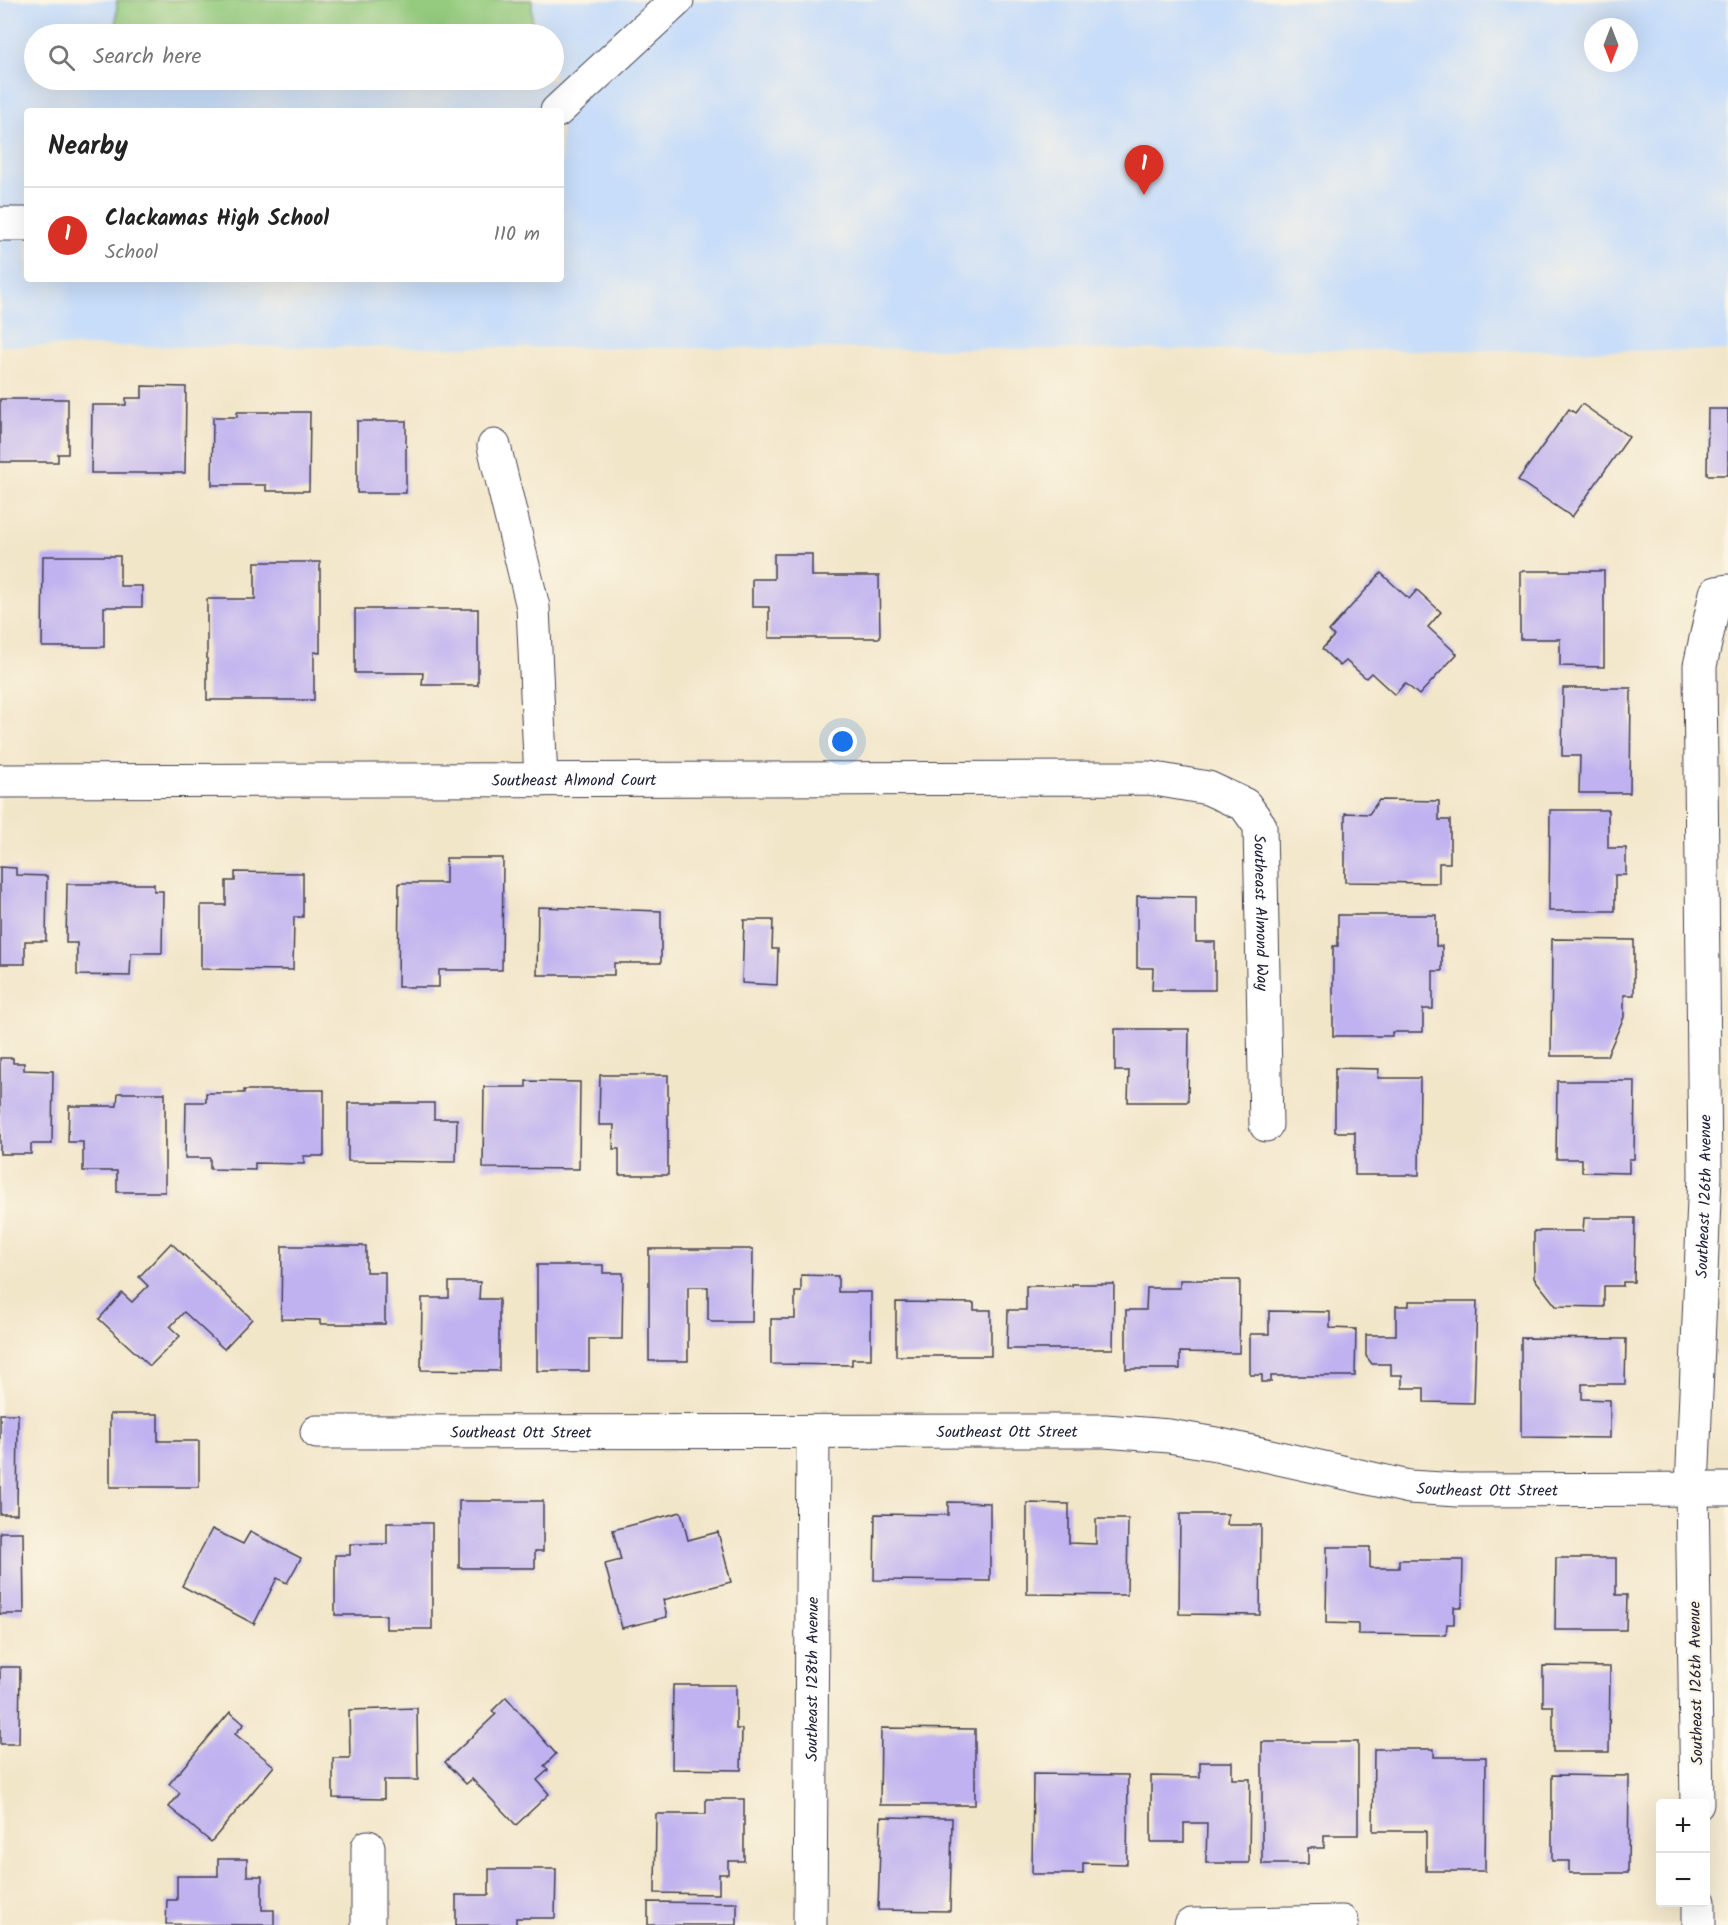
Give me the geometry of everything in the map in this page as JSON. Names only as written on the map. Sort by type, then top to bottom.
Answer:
[{"type":"street","points":[[560,108],[677,0]]},
{"type":"street","points":[[0,224],[24,224]]},
{"type":"street","points":[[495,446],[533,607],[541,780]]},
{"type":"street","name":"Southeast 126th Avenue","points":[[1697,1799],[1692,1489],[1716,1177],[1700,666],[1722,592]]},
{"type":"street","name":"Southeast Almond Court","points":[[0,781],[1149,778]]},
{"type":"street","name":"Southeast Almond Way","points":[[1149,778],[1208,788],[1245,805],[1260,826],[1266,1125]]},
{"type":"street","name":"Southeast Ott Street","points":[[317,1432],[1105,1431],[1168,1436],[1216,1444],[1409,1487],[1458,1490],[1728,1489]]},
{"type":"street","name":"Southeast 128th Avenue","points":[[810,1925],[813,1433]]},
{"type":"street","points":[[368,1847],[368,1925]]},
{"type":"street","points":[[1699,1907],[1699,1925]]},
{"type":"street","points":[[1191,1925],[1342,1922]]},
{"type":"shaded area","points":[[0,0],[1728,0],[1728,351],[0,346]]},
{"type":"green space","points":[[117,0],[532,0],[532,24],[116,24]]},
{"type":"building","points":[[142,386],[186,387],[185,473],[91,473],[92,405],[126,405],[126,398],[142,398]]},
{"type":"building","points":[[0,399],[68,399],[68,454],[58,454],[58,462],[0,462]]},
{"type":"building","points":[[1582,404],[1629,437],[1572,517],[1518,480],[1569,409],[1575,413]]},
{"type":"building","points":[[1708,409],[1728,409],[1728,475],[1707,475]]},
{"type":"building","points":[[237,412],[310,412],[309,491],[266,491],[266,485],[212,485],[213,417],[237,417]]},
{"type":"building","points":[[357,421],[406,421],[406,493],[357,493]]},
{"type":"building","points":[[774,554],[812,554],[812,576],[879,576],[880,638],[769,638],[769,607],[752,607],[752,579],[774,579]]},
{"type":"building","points":[[43,556],[120,556],[120,586],[142,586],[142,607],[104,607],[104,647],[42,647]]},
{"type":"building","points":[[255,562],[320,562],[320,653],[314,652],[314,700],[207,700],[207,599],[255,599]]},
{"type":"building","points":[[1520,571],[1604,571],[1604,667],[1560,666],[1560,639],[1520,639]]},
{"type":"building","points":[[1381,573],[1409,599],[1417,590],[1441,612],[1428,627],[1457,654],[1419,695],[1405,683],[1395,695],[1371,673],[1366,678],[1346,661],[1340,666],[1322,649],[1334,636],[1329,631]]},
{"type":"building","points":[[355,609],[478,609],[478,685],[422,685],[423,673],[355,673]]},
{"type":"building","points":[[1563,688],[1631,688],[1630,793],[1579,793],[1580,756],[1562,756]]},
{"type":"building","points":[[1379,800],[1439,801],[1439,820],[1450,820],[1450,863],[1439,863],[1439,883],[1345,882],[1345,813],[1369,814]]},
{"type":"building","points":[[1550,810],[1608,810],[1608,848],[1626,848],[1626,875],[1615,875],[1615,911],[1549,911]]},
{"type":"building","points":[[446,858],[503,858],[502,970],[439,970],[439,987],[398,987],[399,883],[446,883]]},
{"type":"building","points":[[0,867],[16,868],[16,875],[47,876],[46,941],[25,941],[25,964],[0,964]]},
{"type":"building","points":[[235,872],[303,873],[303,917],[294,917],[293,970],[201,969],[201,905],[226,905],[226,881],[235,881]]},
{"type":"building","points":[[67,884],[154,884],[154,891],[163,891],[162,953],[131,953],[130,976],[77,975],[77,943],[66,943]]},
{"type":"building","points":[[1137,896],[1196,897],[1196,942],[1215,942],[1215,990],[1152,990],[1153,968],[1137,968]]},
{"type":"building","points":[[538,907],[661,911],[661,963],[614,963],[614,975],[537,975]]},
{"type":"building","points":[[1338,915],[1436,915],[1436,946],[1442,946],[1442,971],[1433,971],[1433,1009],[1423,1009],[1423,1032],[1392,1032],[1392,1036],[1333,1036],[1333,946],[1338,946]]},
{"type":"building","points":[[744,920],[773,920],[772,949],[778,949],[777,985],[742,983]]},
{"type":"building","points":[[1552,939],[1634,940],[1634,995],[1624,995],[1624,1017],[1607,1056],[1551,1056]]},
{"type":"building","points":[[1115,1029],[1189,1029],[1188,1102],[1128,1102],[1129,1071],[1115,1071]]},
{"type":"building","points":[[0,1058],[13,1058],[13,1063],[24,1063],[24,1070],[53,1071],[52,1144],[31,1144],[31,1154],[0,1154]]},
{"type":"building","points":[[1335,1068],[1379,1069],[1378,1078],[1420,1078],[1419,1175],[1355,1175],[1355,1132],[1335,1132]]},
{"type":"building","points":[[600,1075],[668,1075],[668,1175],[619,1175],[619,1149],[613,1149],[614,1125],[599,1125]]},
{"type":"building","points":[[526,1081],[580,1082],[579,1169],[483,1168],[484,1087],[526,1087]]},
{"type":"building","points":[[1557,1081],[1635,1081],[1634,1159],[1629,1159],[1629,1173],[1582,1172],[1582,1159],[1556,1159]]},
{"type":"building","points":[[244,1090],[324,1090],[324,1156],[304,1156],[304,1164],[255,1163],[255,1170],[210,1169],[210,1158],[185,1158],[186,1102],[206,1102],[206,1093],[244,1093]]},
{"type":"building","points":[[118,1093],[165,1093],[165,1192],[117,1192],[117,1171],[83,1171],[83,1142],[68,1142],[69,1106],[117,1106]]},
{"type":"building","points":[[348,1103],[434,1103],[434,1119],[457,1119],[456,1162],[348,1161]]},
{"type":"building","points":[[1584,1218],[1635,1218],[1634,1282],[1623,1282],[1623,1286],[1604,1286],[1604,1307],[1556,1306],[1534,1278],[1534,1231],[1583,1231]]},
{"type":"building","points":[[171,1243],[252,1319],[224,1349],[184,1312],[170,1327],[180,1336],[150,1366],[99,1319],[122,1293],[132,1302],[148,1286],[139,1277]]},
{"type":"building","points":[[282,1246],[366,1246],[366,1272],[385,1272],[385,1324],[320,1324],[320,1320],[281,1319]]},
{"type":"building","points":[[649,1249],[753,1249],[752,1322],[712,1322],[708,1319],[708,1287],[688,1287],[688,1361],[649,1361]]},
{"type":"building","points":[[537,1265],[603,1265],[603,1273],[623,1273],[622,1339],[589,1339],[589,1371],[537,1371]]},
{"type":"building","points":[[801,1275],[838,1276],[838,1292],[871,1292],[871,1359],[852,1359],[852,1365],[771,1364],[771,1319],[795,1319],[795,1292],[801,1292]]},
{"type":"building","points":[[1180,1280],[1240,1280],[1239,1353],[1180,1352],[1180,1369],[1126,1369],[1126,1310],[1146,1310],[1147,1288],[1180,1288]]},
{"type":"building","points":[[449,1282],[480,1282],[479,1299],[499,1299],[499,1371],[421,1370],[422,1298],[449,1298]]},
{"type":"building","points":[[1072,1284],[1114,1284],[1113,1349],[1007,1349],[1008,1310],[1026,1310],[1026,1286],[1072,1286]]},
{"type":"building","points":[[1409,1301],[1477,1301],[1474,1403],[1424,1402],[1424,1388],[1402,1388],[1402,1375],[1391,1375],[1391,1364],[1372,1364],[1366,1356],[1366,1335],[1396,1335],[1396,1306],[1409,1306]]},
{"type":"building","points":[[896,1302],[974,1303],[974,1310],[991,1310],[991,1356],[896,1356]]},
{"type":"building","points":[[1269,1311],[1330,1312],[1330,1328],[1356,1329],[1355,1376],[1271,1376],[1271,1382],[1262,1382],[1262,1375],[1250,1375],[1250,1334],[1269,1334]]},
{"type":"building","points":[[1521,1338],[1626,1339],[1625,1384],[1582,1384],[1582,1399],[1610,1400],[1610,1438],[1521,1437]]},
{"type":"building","points":[[0,1414],[18,1414],[17,1514],[0,1514]]},
{"type":"building","points":[[110,1414],[158,1414],[158,1441],[199,1441],[199,1487],[110,1487]]},
{"type":"building","points":[[459,1501],[543,1501],[543,1551],[535,1551],[535,1568],[459,1568]]},
{"type":"building","points":[[948,1502],[990,1503],[990,1581],[874,1580],[875,1514],[948,1515]]},
{"type":"building","points":[[1027,1503],[1069,1504],[1069,1543],[1096,1544],[1096,1519],[1128,1519],[1127,1595],[1027,1594]]},
{"type":"building","points":[[681,1512],[688,1540],[718,1532],[731,1582],[663,1600],[667,1617],[622,1628],[605,1564],[621,1560],[613,1530]]},
{"type":"building","points":[[1180,1514],[1228,1514],[1227,1525],[1261,1525],[1260,1615],[1179,1614]]},
{"type":"building","points":[[387,1523],[432,1523],[432,1629],[386,1629],[386,1615],[335,1615],[335,1555],[350,1555],[350,1544],[387,1544]]},
{"type":"building","points":[[212,1529],[243,1544],[250,1532],[301,1558],[287,1583],[277,1578],[254,1624],[182,1586]]},
{"type":"building","points":[[0,1532],[23,1532],[24,1614],[0,1614]]},
{"type":"building","points":[[1327,1547],[1370,1547],[1370,1568],[1399,1568],[1399,1560],[1463,1560],[1462,1607],[1454,1607],[1454,1624],[1447,1624],[1446,1635],[1358,1634],[1358,1624],[1326,1623]]},
{"type":"building","points":[[1556,1558],[1616,1558],[1616,1595],[1627,1595],[1626,1630],[1555,1630]]},
{"type":"building","points":[[1543,1666],[1610,1667],[1609,1752],[1553,1752],[1553,1706],[1543,1706]]},
{"type":"building","points":[[0,1667],[20,1667],[19,1744],[0,1744]]},
{"type":"building","points":[[673,1685],[736,1685],[736,1729],[742,1729],[741,1770],[672,1769]]},
{"type":"building","points":[[506,1697],[556,1754],[544,1766],[548,1770],[537,1780],[549,1794],[516,1825],[472,1779],[466,1784],[445,1762],[496,1714],[492,1711]]},
{"type":"building","points":[[417,1708],[418,1780],[384,1780],[384,1799],[333,1798],[333,1758],[350,1758],[349,1710]]},
{"type":"building","points":[[230,1712],[244,1724],[235,1734],[274,1766],[211,1842],[169,1807],[180,1793],[169,1784]]},
{"type":"building","points":[[881,1728],[975,1729],[975,1805],[880,1805]]},
{"type":"building","points":[[1262,1742],[1358,1742],[1358,1835],[1324,1835],[1324,1848],[1308,1848],[1308,1864],[1262,1864]]},
{"type":"building","points":[[1374,1749],[1434,1749],[1434,1757],[1486,1757],[1485,1871],[1426,1871],[1426,1831],[1373,1831]]},
{"type":"building","points":[[1200,1762],[1232,1762],[1232,1779],[1250,1779],[1249,1863],[1206,1863],[1207,1823],[1184,1823],[1184,1842],[1151,1842],[1151,1776],[1200,1777]]},
{"type":"building","points":[[1033,1774],[1128,1775],[1127,1864],[1083,1863],[1083,1874],[1032,1874]]},
{"type":"building","points":[[1552,1775],[1629,1776],[1628,1873],[1569,1873],[1569,1861],[1552,1861]]},
{"type":"building","points":[[706,1799],[744,1799],[744,1861],[728,1861],[728,1874],[719,1874],[719,1894],[655,1893],[656,1814],[706,1814]]},
{"type":"building","points":[[881,1817],[952,1818],[950,1911],[878,1910]]},
{"type":"building","points":[[218,1859],[247,1859],[247,1876],[262,1876],[262,1910],[274,1910],[274,1925],[166,1924],[167,1900],[177,1900],[177,1876],[218,1876]]},
{"type":"building","points":[[489,1869],[556,1869],[555,1918],[516,1918],[516,1925],[456,1925],[456,1895],[489,1895]]},
{"type":"building","points":[[648,1902],[737,1903],[737,1925],[648,1925]]},
{"type":"place","name":"Clackamas High School","points":[[1144,195]]}]
